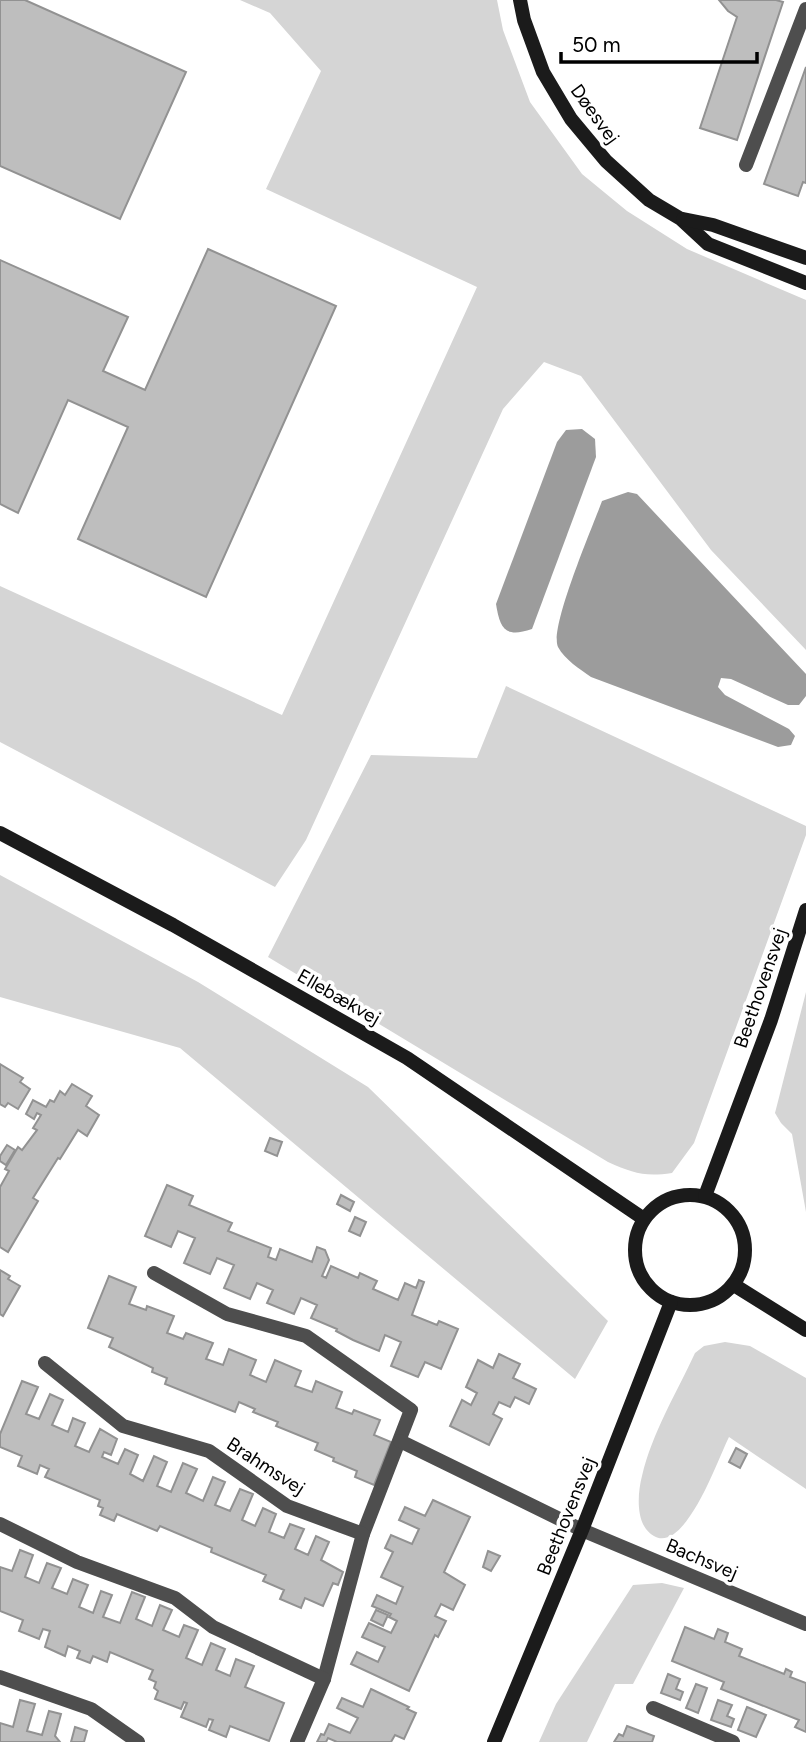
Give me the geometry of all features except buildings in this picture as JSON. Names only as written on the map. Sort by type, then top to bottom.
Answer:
[{"type":"street","name":"Døesvej","points":[[520,0],[524,20],[543,72],[571,119],[606,161],[649,201],[681,219],[708,244],[806,283]]},
{"type":"street","points":[[746,164],[806,9]]},
{"type":"street","name":"Døesvej","points":[[681,219],[713,225],[806,258]]},
{"type":"street","name":"Ellebækvej","points":[[0,833],[173,925],[407,1058],[644,1219]]},
{"type":"street","name":"Beethovensvej","points":[[705,1196],[771,1020],[806,910]]},
{"type":"street","points":[[688,1194],[705,1196],[722,1204],[735,1216],[743,1233],[746,1251],[743,1269],[734,1285],[721,1297],[705,1304],[687,1306],[671,1302],[654,1292],[641,1276],[635,1257],[636,1237],[644,1219],[656,1206],[671,1198],[688,1194]]},
{"type":"street","points":[[154,1273],[228,1314],[306,1336],[411,1410],[363,1534],[324,1679],[297,1742]]},
{"type":"street","points":[[734,1285],[806,1330]]},
{"type":"street","name":"Beethovensvej","points":[[494,1742],[582,1530],[671,1302]]},
{"type":"street","name":"Brahmsvej","points":[[45,1363],[123,1426],[209,1451],[287,1506],[363,1534]]},
{"type":"street","points":[[400,1441],[582,1530]]},
{"type":"street","points":[[0,1524],[77,1562],[175,1598],[214,1627],[324,1679]]},
{"type":"street","name":"Bachsvej","points":[[582,1530],[806,1624]]},
{"type":"street","points":[[0,1677],[91,1709],[138,1742]]},
{"type":"street","points":[[653,1708],[733,1742]]},
{"type":"shaded area","points":[[240,0],[497,0],[503,30],[530,102],[582,174],[627,211],[687,249],[806,300],[806,650],[711,550],[581,376],[544,362],[503,409],[306,840],[275,887],[0,742],[0,586],[282,715],[477,287],[266,189],[321,71],[270,13]]},
{"type":"shaded area","points":[[582,429],[595,439],[596,457],[532,629],[510,632],[502,625],[496,604],[557,442],[566,430]]},
{"type":"shaded area","points":[[628,492],[637,494],[806,674],[806,696],[799,705],[788,705],[731,679],[721,678],[718,687],[725,695],[789,729],[795,736],[791,745],[778,747],[591,677],[561,652],[557,636],[560,620],[573,576],[602,501]]},
{"type":"shaded area","points":[[506,686],[806,826],[806,835],[694,1143],[672,1173],[639,1173],[608,1162],[268,957],[371,755],[477,758]]},
{"type":"shaded area","points":[[0,875],[198,982],[368,1087],[608,1321],[575,1379],[180,1048],[0,997]]},
{"type":"shaded area","points":[[806,992],[806,1212],[792,1134],[775,1113]]},
{"type":"shaded area","points":[[725,1342],[750,1346],[806,1378],[806,1489],[729,1437],[696,1507],[672,1535],[659,1538],[646,1529],[639,1510],[646,1460],[658,1428],[695,1353],[704,1346]]},
{"type":"shaded area","points":[[662,1583],[684,1588],[633,1684],[615,1684],[587,1742],[539,1742],[556,1704],[633,1585]]}]
